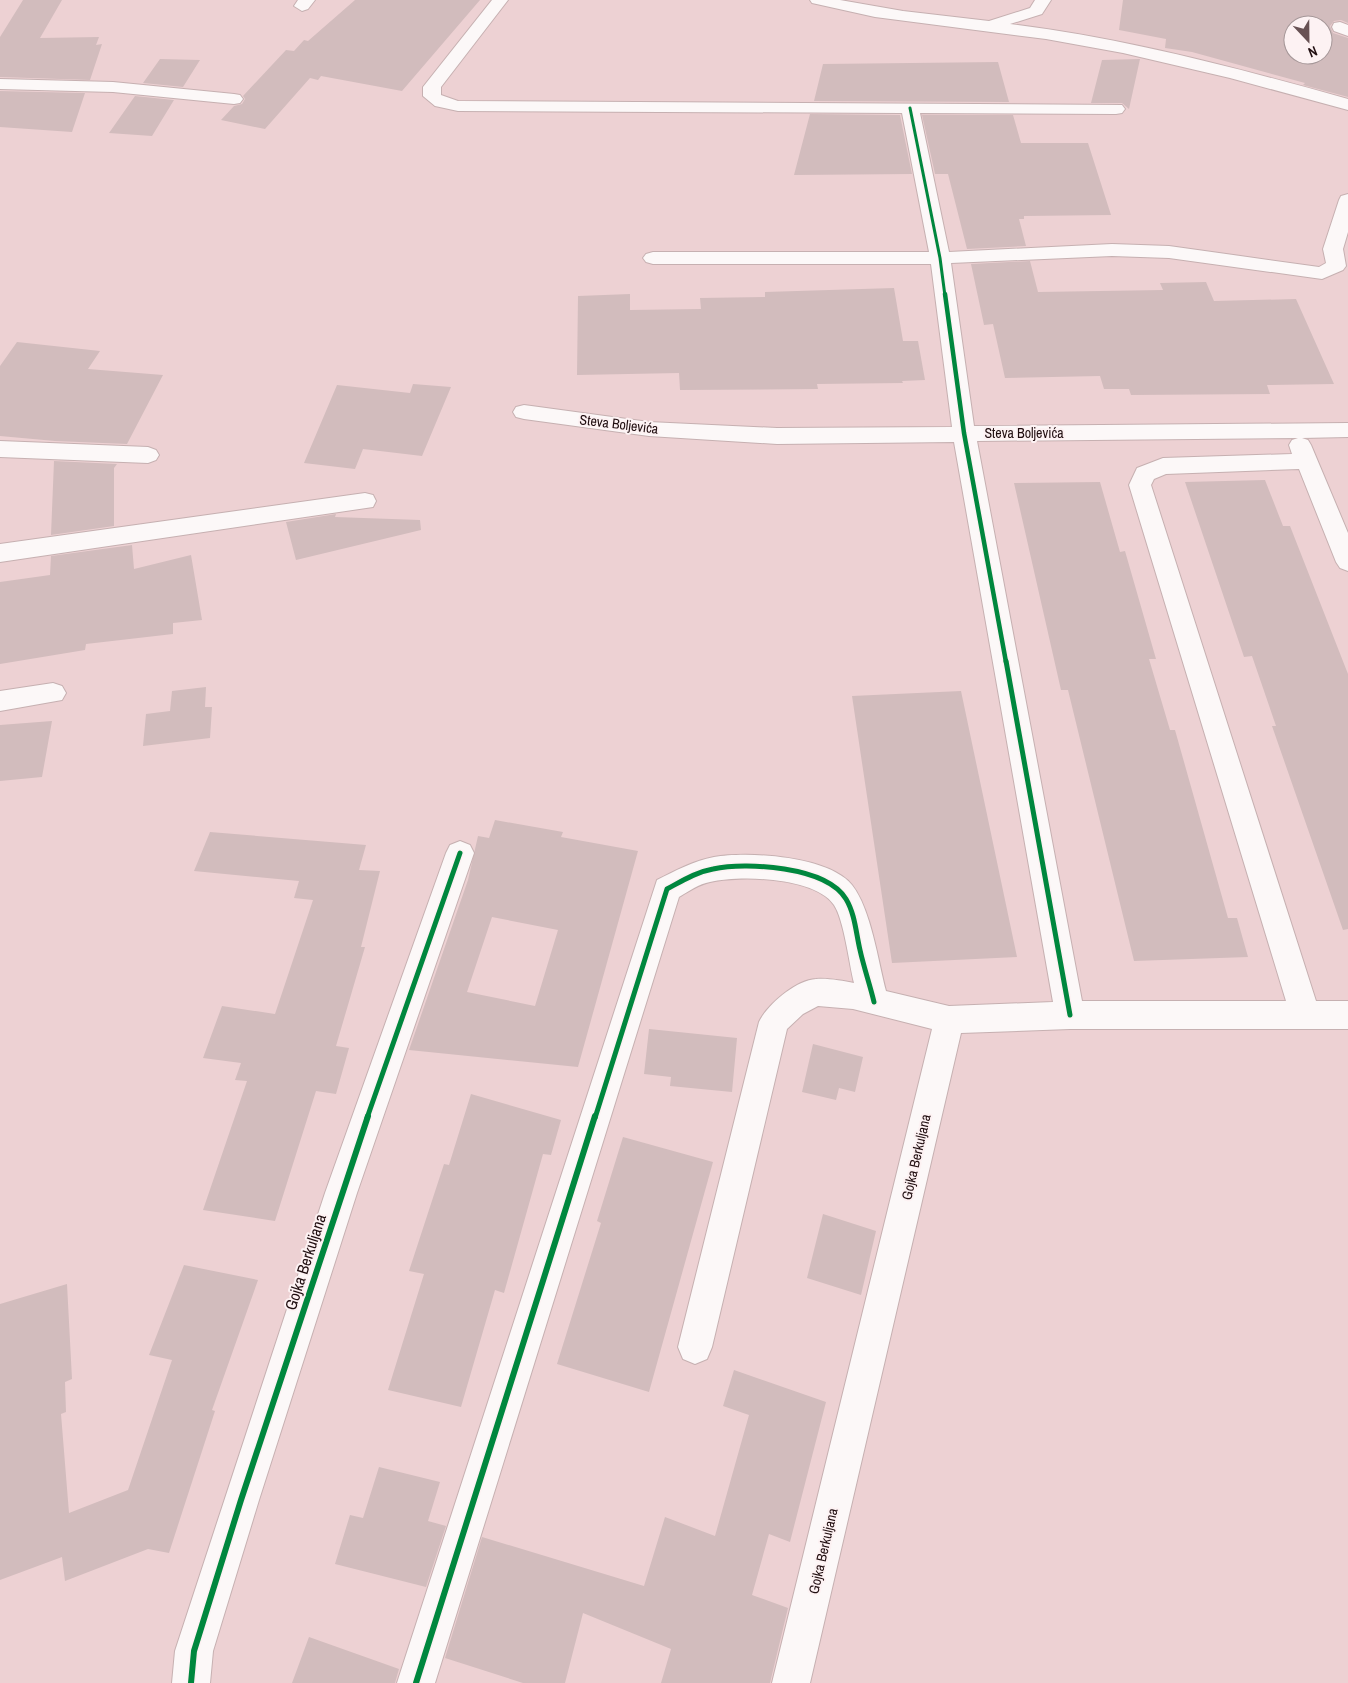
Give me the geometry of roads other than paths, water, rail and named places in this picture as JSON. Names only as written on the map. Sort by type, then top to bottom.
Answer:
[{"type":"street","points":[[500,0],[432,87],[432,96],[436,100],[443,104],[458,106],[1116,109]]},
{"type":"street","points":[[818,0],[901,17],[1121,47],[1256,78],[1348,105]]},
{"type":"street","points":[[992,28],[996,23],[1036,11],[1043,0]]},
{"type":"street","points":[[0,84],[113,87],[234,99]]},
{"type":"street","points":[[910,108],[940,258],[964,433],[1070,1015]]},
{"type":"street","points":[[653,258],[940,258],[1112,250],[1170,252],[1322,273],[1336,266],[1333,249],[1348,200]]},
{"type":"street","name":"Steva Boljevića","points":[[524,412],[649,429],[777,436],[1348,430]]},
{"type":"street","points":[[1294,432],[1348,562]]},
{"type":"street","points":[[0,449],[148,455]]},
{"type":"street","points":[[1305,1015],[1140,485],[1145,474],[1163,466],[1307,461]]},
{"type":"street","points":[[0,553],[365,501]]},
{"type":"street","points":[[0,701],[53,693]]},
{"type":"street","name":"Gojka Berkuljana","points":[[192,1683],[194,1651],[241,1500],[341,1193],[460,853]]},
{"type":"street","points":[[416,1683],[667,889],[693,875],[719,868],[764,869],[806,874],[830,883],[841,892],[851,907],[874,1002]]},
{"type":"street","points":[[695,1347],[774,1022],[793,1004],[815,992],[853,996],[949,1020],[1070,1015],[1348,1015]]},
{"type":"street","name":"Gojka Berkuljana","points":[[791,1683],[949,1020]]}]
